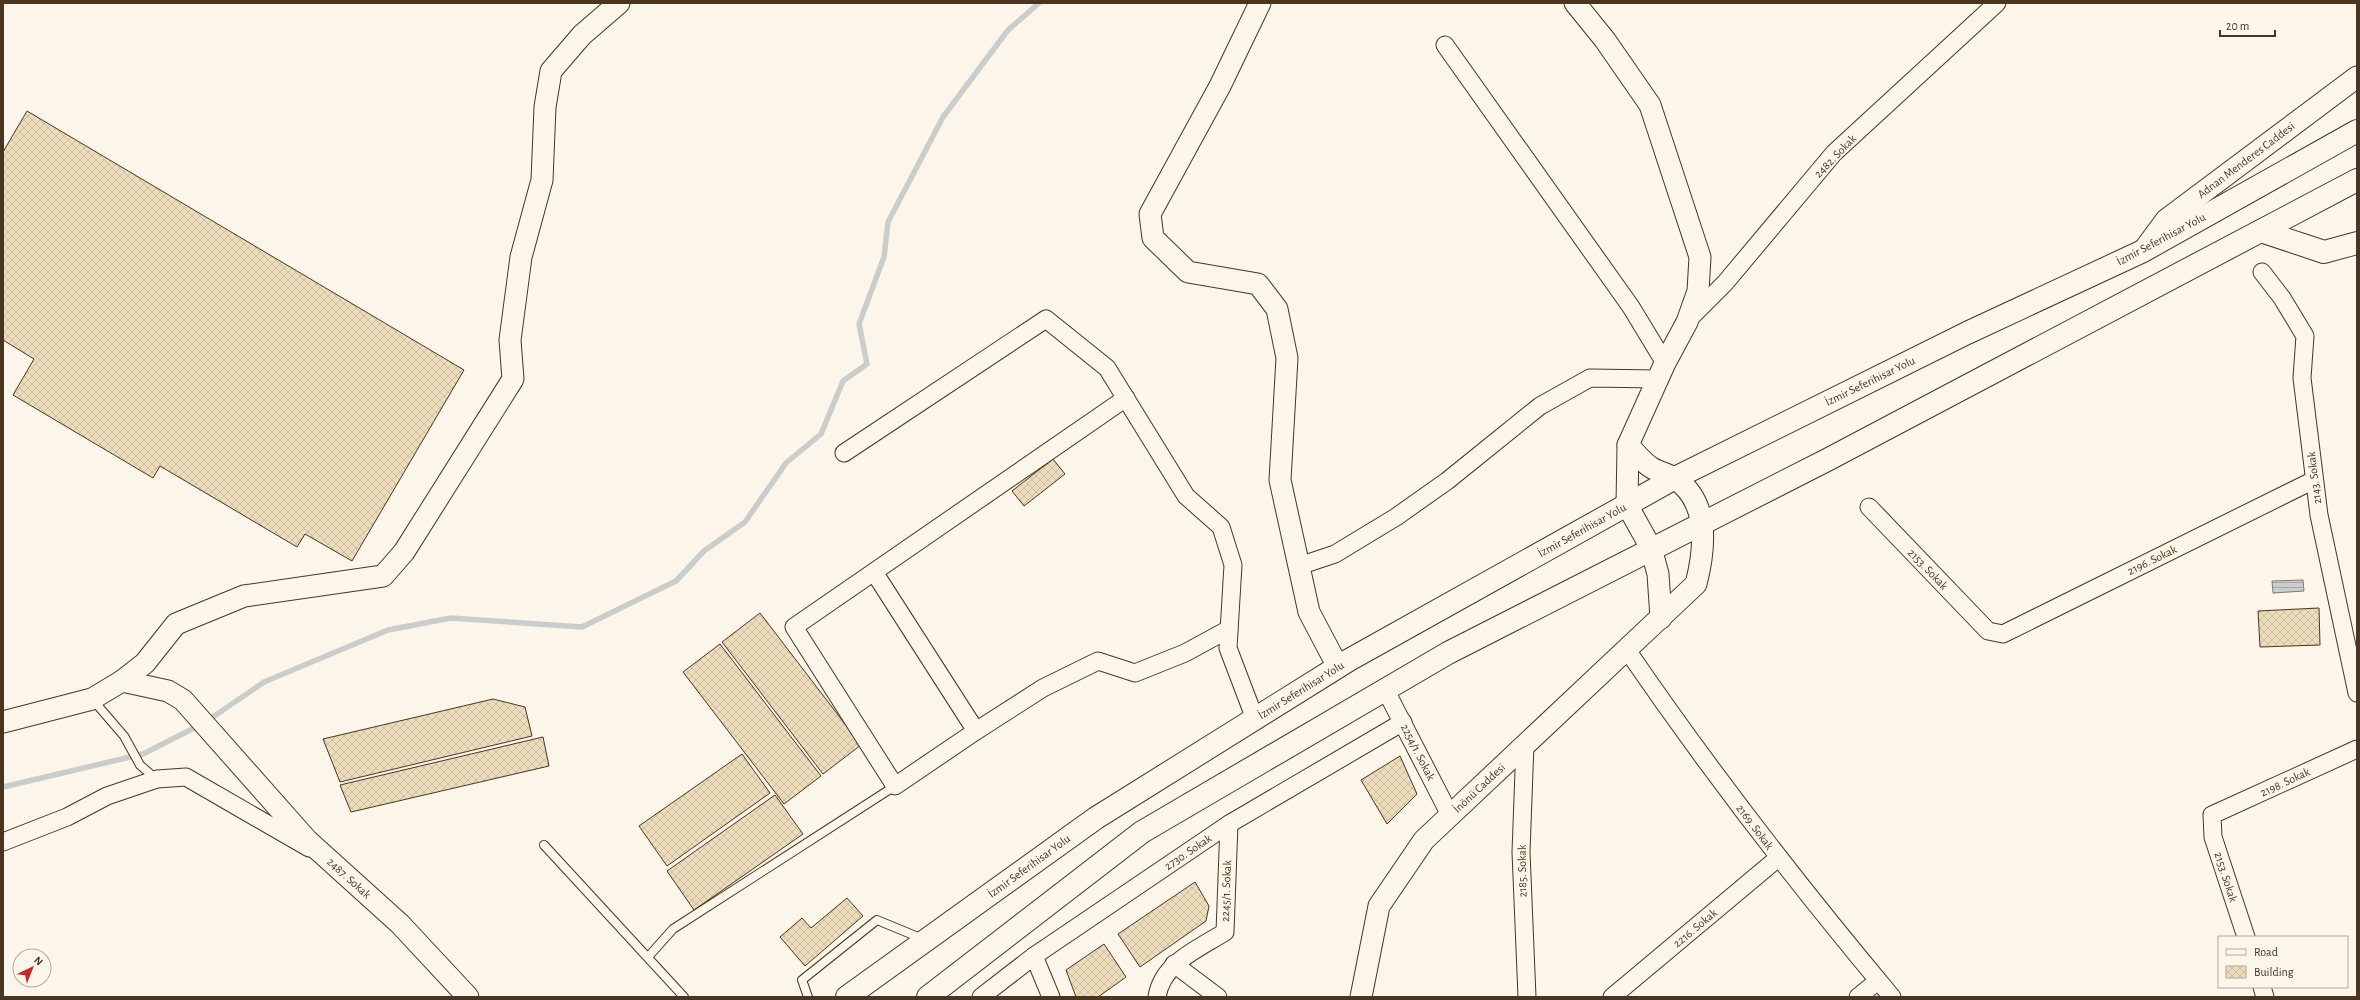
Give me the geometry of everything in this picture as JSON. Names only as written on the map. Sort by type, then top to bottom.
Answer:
[{"type":"main road","name":"İzmir Seferihisar Yolu","points":[[847,997],[1096,818],[1338,667],[1675,478],[1967,333],[2143,251],[2357,131]]},
{"type":"main road","points":[[928,997],[1142,832],[1385,689],[1448,653],[1651,548],[1827,460],[2357,180]]},
{"type":"main road","points":[[2261,231],[2324,252],[2357,244]]},
{"type":"street","points":[[3,722],[92,699],[122,681],[145,663],[176,624],[244,596],[383,576],[404,552],[514,379],[510,340],[521,257],[542,180],[545,107],[551,71],[582,35],[619,3]]},
{"type":"street","points":[[1260,3],[1220,86],[1150,214],[1153,238],[1188,272],[1258,284],[1277,309],[1287,358],[1280,480],[1309,612],[1338,667]]},
{"type":"street","points":[[1575,3],[1606,40],[1650,105],[1700,257],[1698,291],[1686,322],[1661,371],[1628,445],[1627,505],[1651,548],[1658,574],[1661,618]]},
{"type":"street","name":"2482. Sokak","points":[[1686,322],[1725,283],[1834,153],[1996,3]]},
{"type":"street","points":[[1445,45],[1631,307],[1661,371]]},
{"type":"street","name":"Adnan Menderes Caddesi","points":[[2143,251],[2166,220],[2357,77]]},
{"type":"street","name":"2143. Sokak","points":[[2262,272],[2282,298],[2305,336],[2302,378],[2319,515],[2357,693]]},
{"type":"street","points":[[844,453],[1046,319],[1107,368],[1186,496],[1222,527],[1233,565],[1228,648],[1255,719]]},
{"type":"street","points":[[1299,566],[1335,554],[1396,518],[1447,481],[1540,406],[1590,378],[1661,371]]},
{"type":"street","points":[[1126,398],[794,627],[896,786],[976,731],[1043,688],[1098,662],[1135,673],[1185,652],[1229,630]]},
{"type":"street","points":[[1628,445],[1650,467],[1675,478]]},
{"type":"street","name":"İnönü Caddesi","points":[[1361,997],[1379,906],[1424,840],[1696,584],[1703,556],[1702,523],[1694,498],[1675,478]]},
{"type":"street","name":"2196. Sokak","points":[[1988,631],[2003,634],[2314,480]]},
{"type":"street","name":"2153. Sokak","points":[[1869,507],[1988,631]]},
{"type":"street","points":[[874,572],[976,731]]},
{"type":"street","name":"2169. Sokak","points":[[1627,650],[1679,726],[1778,858],[1892,997]]},
{"type":"street","name":"2487. Sokak","points":[[122,681],[168,691],[183,700],[307,840],[400,924],[468,997]]},
{"type":"street","name":"2254/1. Sokak","points":[[1385,689],[1404,722],[1450,815]]},
{"type":"street","name":"2730. Sokak","points":[[981,997],[1034,956],[1229,824],[1404,722]]},
{"type":"street","name":"2185. Sokak","points":[[1525,744],[1521,852],[1526,997]]},
{"type":"street","name":"2198. Sokak","points":[[2212,815],[2357,749]]},
{"type":"street","points":[[3,842],[67,817],[107,796],[157,779],[186,777],[328,859]]},
{"type":"street","name":"2153. Sokak","points":[[2212,815],[2213,837],[2246,936]]},
{"type":"street","name":"2245/1. Sokak","points":[[1157,997],[1159,983],[1174,964],[1225,932],[1229,824]]},
{"type":"street","name":"2216. Sokak","points":[[1612,997],[1778,858]]},
{"type":"street","points":[[1034,956],[1051,997]]},
{"type":"street","points":[[1174,964],[1218,997]]},
{"type":"street","points":[[1858,997],[1878,981]]},
{"type":"lane","points":[[92,699],[124,736],[140,765],[157,779]]},
{"type":"lane","points":[[648,957],[673,929],[896,786]]},
{"type":"lane","points":[[544,845],[684,997]]},
{"type":"lane","points":[[808,997],[802,980],[877,920],[925,940]]},
{"type":"shaded area","points":[[2303,580],[2304,591],[2273,593],[2272,581]]},
{"type":"building","points":[[27,111],[464,370],[352,561],[305,534],[297,547],[160,466],[153,478],[13,395],[34,359],[3,340],[3,152]]},
{"type":"building","points":[[1053,459],[1065,474],[1024,506],[1012,491]]},
{"type":"building","points":[[2319,608],[2320,645],[2260,647],[2258,611]]},
{"type":"building","points":[[760,613],[861,745],[823,774],[722,642]]},
{"type":"building","points":[[720,644],[821,776],[784,804],[683,672]]},
{"type":"building","points":[[493,699],[525,707],[532,736],[340,782],[323,739]]},
{"type":"building","points":[[543,737],[549,766],[351,812],[340,785]]},
{"type":"building","points":[[742,754],[770,793],[667,866],[639,826]]},
{"type":"building","points":[[1400,756],[1417,794],[1387,824],[1361,780]]},
{"type":"building","points":[[775,795],[803,834],[694,910],[667,871]]},
{"type":"building","points":[[1195,882],[1209,906],[1206,921],[1140,967],[1118,934]]},
{"type":"building","points":[[847,898],[863,916],[805,966],[780,937],[802,918],[811,928]]},
{"type":"building","points":[[1104,944],[1126,977],[1098,997],[1076,997],[1066,970]]},
{"type":"waterway","points":[[207,721],[264,682],[388,630],[451,618],[582,627],[676,581],[704,551],[745,522],[786,463],[821,434],[843,381],[867,364],[859,324],[884,257],[888,222],[943,117],[1008,30],[1039,3]]},
{"type":"waterway","points":[[3,787],[143,754],[200,725]]}]
